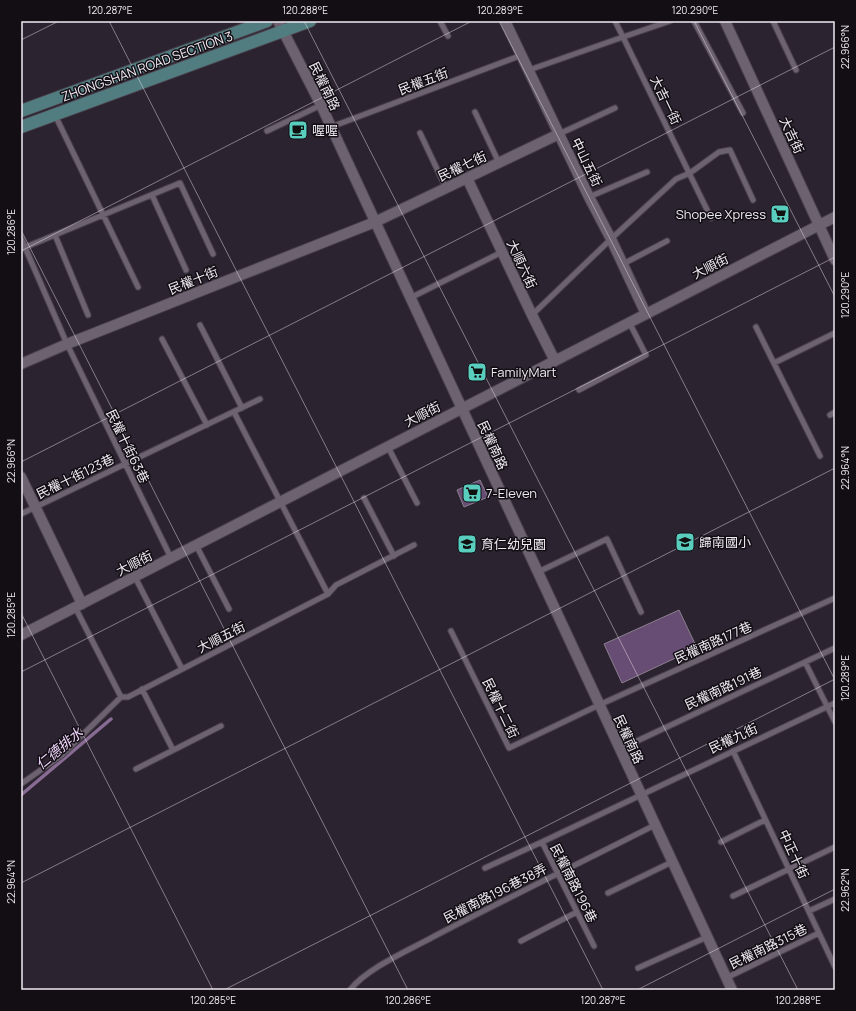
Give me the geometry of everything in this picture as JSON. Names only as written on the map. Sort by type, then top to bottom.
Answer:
[{"type":"main road","name":"ZHONGSHAN ROAD SECTION 3","points":[[21,111],[267,21]]},
{"type":"main road","name":"ZHONGSHAN ROAD SECTION 3","points":[[21,127],[281,26],[310,21]]},
{"type":"street","name":"中山五街","points":[[505,21],[589,197],[611,238],[646,314]]},
{"type":"street","name":"大吉街","points":[[725,21],[835,260]]},
{"type":"street","name":"民權南路","points":[[281,26],[321,105],[732,990]]},
{"type":"street","name":"民權七街","points":[[375,222],[559,134]]},
{"type":"street","name":"大順六街","points":[[467,178],[555,360]]},
{"type":"street","name":"大順街","points":[[21,635],[835,217]]},
{"type":"street","name":"民權十街","points":[[21,364],[66,344],[375,222]]},
{"type":"street","points":[[21,477],[78,606]]},
{"type":"lane","points":[[440,21],[448,36]]},
{"type":"lane","name":"大吉一街","points":[[615,21],[711,218]]},
{"type":"lane","points":[[529,70],[670,21]]},
{"type":"lane","points":[[694,21],[743,113]]},
{"type":"lane","points":[[773,21],[796,70]]},
{"type":"lane","name":"民權五街","points":[[331,127],[522,56]]},
{"type":"lane","points":[[266,131],[321,105]]},
{"type":"lane","points":[[559,134],[615,108]]},
{"type":"lane","points":[[474,112],[499,163]]},
{"type":"lane","points":[[55,115],[138,287]]},
{"type":"lane","points":[[420,133],[446,188]]},
{"type":"lane","points":[[532,315],[611,238],[676,179],[690,173],[719,152],[730,150],[753,200]]},
{"type":"lane","points":[[589,197],[647,172]]},
{"type":"lane","points":[[23,249],[180,183],[213,254]]},
{"type":"lane","points":[[152,195],[186,270]]},
{"type":"lane","points":[[56,235],[88,315]]},
{"type":"lane","name":"民權十街63巷","points":[[21,238],[23,249],[66,344],[171,558]]},
{"type":"lane","points":[[622,264],[667,241]]},
{"type":"lane","points":[[410,298],[502,252]]},
{"type":"lane","points":[[579,390],[646,355],[629,322]]},
{"type":"lane","points":[[200,325],[242,408]]},
{"type":"lane","points":[[756,327],[820,456]]},
{"type":"lane","points":[[774,363],[835,333]]},
{"type":"lane","points":[[162,339],[207,426]]},
{"type":"lane","name":"民權十街123巷","points":[[21,514],[207,426],[260,399]]},
{"type":"lane","points":[[234,412],[328,594]]},
{"type":"lane","points":[[388,446],[417,503]]},
{"type":"lane","points":[[364,498],[394,556]]},
{"type":"lane","points":[[538,572],[607,539],[641,612]]},
{"type":"lane","points":[[196,545],[230,609]]},
{"type":"lane","name":"大順五街","points":[[120,697],[128,697],[328,594],[336,585],[414,545]]},
{"type":"lane","points":[[135,577],[182,669]]},
{"type":"lane","name":"民權南路177巷","points":[[599,705],[835,598]]},
{"type":"lane","points":[[21,784],[62,755],[120,697],[78,606]]},
{"type":"lane","name":"民權十二街","points":[[451,631],[509,748],[599,705]]},
{"type":"lane","name":"民權南路191巷","points":[[620,749],[835,648]]},
{"type":"lane","points":[[805,662],[835,722]]},
{"type":"lane","points":[[142,689],[173,750]]},
{"type":"lane","name":"民權九街","points":[[640,794],[835,703]]},
{"type":"lane","points":[[136,769],[221,726]]},
{"type":"lane","name":"中正十街","points":[[733,751],[835,967]]},
{"type":"lane","name":"民權南路196巷","points":[[594,946],[542,842],[640,794]]},
{"type":"lane","points":[[721,842],[765,820]]},
{"type":"lane","name":"民權南路196巷38弄","points":[[350,990],[367,974],[422,943],[500,901],[558,874],[655,825]]},
{"type":"lane","points":[[486,868],[542,842]]},
{"type":"lane","points":[[733,896],[788,868],[835,847]]},
{"type":"lane","points":[[608,893],[672,862]]},
{"type":"lane","points":[[809,911],[835,899]]},
{"type":"lane","points":[[521,940],[577,912]]},
{"type":"lane","name":"民權南路315巷","points":[[726,978],[819,933]]},
{"type":"lane","points":[[638,968],[707,937]]},
{"type":"building","name":"7-Eleven","points":[[480,480],[488,497],[464,507],[457,490]]},
{"type":"building","points":[[679,610],[697,648],[622,683],[604,644]]},
{"type":"waterway","name":"仁德排水","points":[[21,795],[111,719]]},
{"type":"place","name":"喔喔","points":[[298,130]]},
{"type":"place","name":"Shopee Xpress","points":[[780,214]]},
{"type":"place","name":"FamilyMart","points":[[477,372]]},
{"type":"place","name":"7-Eleven","points":[[472,493]]},
{"type":"place","name":"歸南國小","points":[[685,542]]},
{"type":"place","name":"育仁幼兒園","points":[[467,544]]}]
